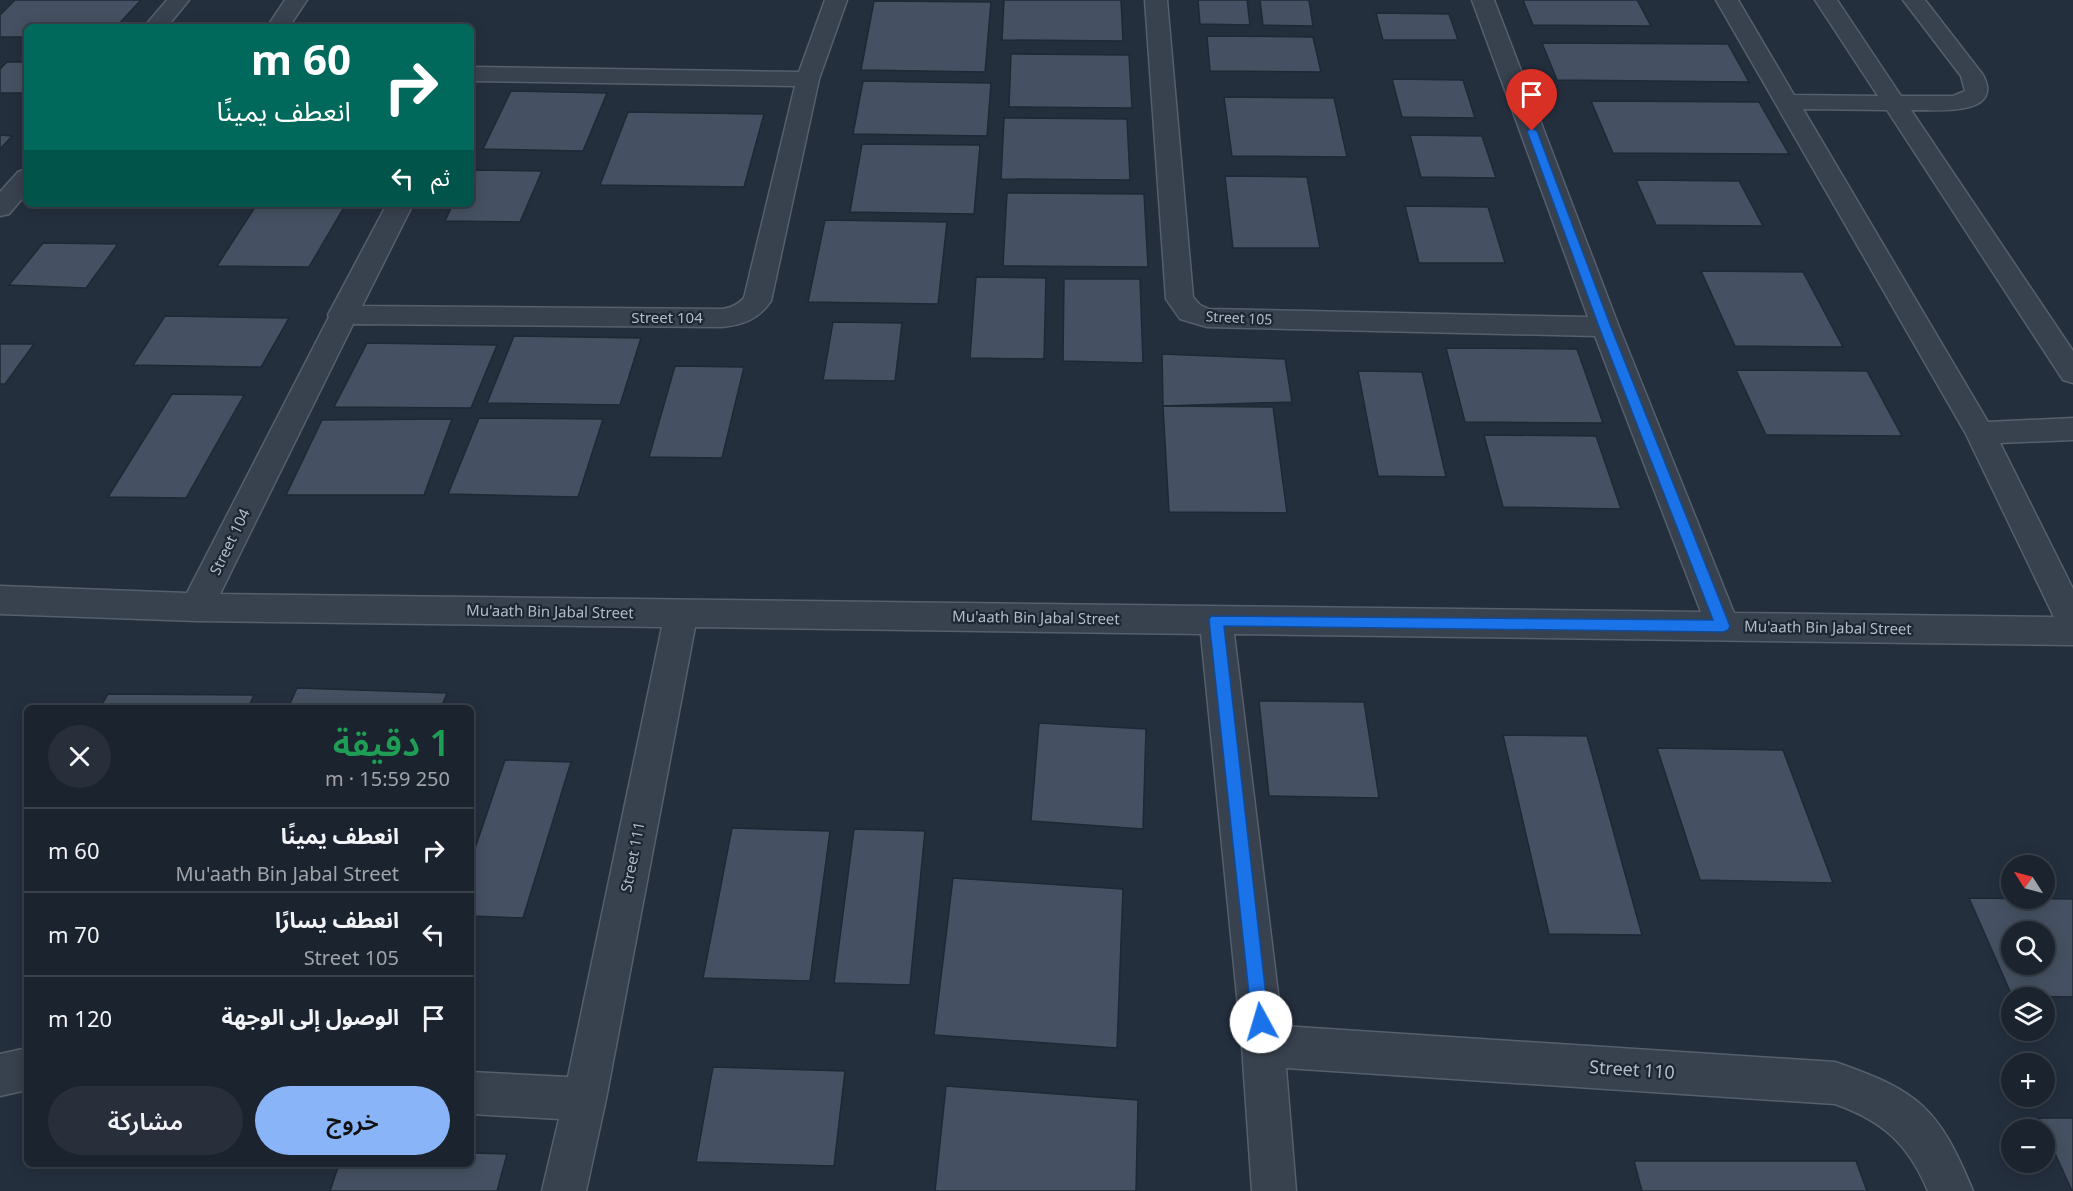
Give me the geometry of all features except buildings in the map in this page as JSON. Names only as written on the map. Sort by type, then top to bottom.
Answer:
[{"type":"street","points":[[158,24],[178,0]]},
{"type":"street","points":[[280,24],[296,0]]},
{"type":"street","name":"Street 104","points":[[342,315],[722,318],[740,315],[751,309],[757,301],[808,79],[836,0]]},
{"type":"street","name":"Street 105","points":[[1156,0],[1180,299],[1190,312],[1208,318],[1605,327]]},
{"type":"street","points":[[1483,0],[1605,327],[1723,626]]},
{"type":"street","points":[[1727,0],[1980,433],[2073,622]]},
{"type":"street","points":[[1826,0],[2073,373]]},
{"type":"street","points":[[1787,102],[1956,103],[1977,95],[1977,85],[1972,75],[1914,0]]},
{"type":"street","points":[[474,74],[808,79]]},
{"type":"street","points":[[0,208],[24,180]]},
{"type":"street","name":"Street 104","points":[[197,607],[342,315],[398,207]]},
{"type":"street","points":[[1980,433],[2073,429]]},
{"type":"street","name":"Mu'aath Bin Jabal Street","points":[[0,600],[197,607],[2073,631]]},
{"type":"street","name":"Street 111","points":[[564,1191],[585,1099],[681,614]]},
{"type":"street","points":[[1216,620],[1263,1046],[1274,1191]]},
{"type":"street","name":"Street 110","points":[[1263,1046],[1835,1083],[1871,1095],[1914,1124],[1925,1136],[1935,1154],[1951,1191]]},
{"type":"street","points":[[0,1075],[24,1070]]},
{"type":"street","points":[[474,1093],[585,1099]]},
{"type":"route","points":[[1261,1022],[1216,620],[1723,626],[1605,327],[1532,131]]}]
